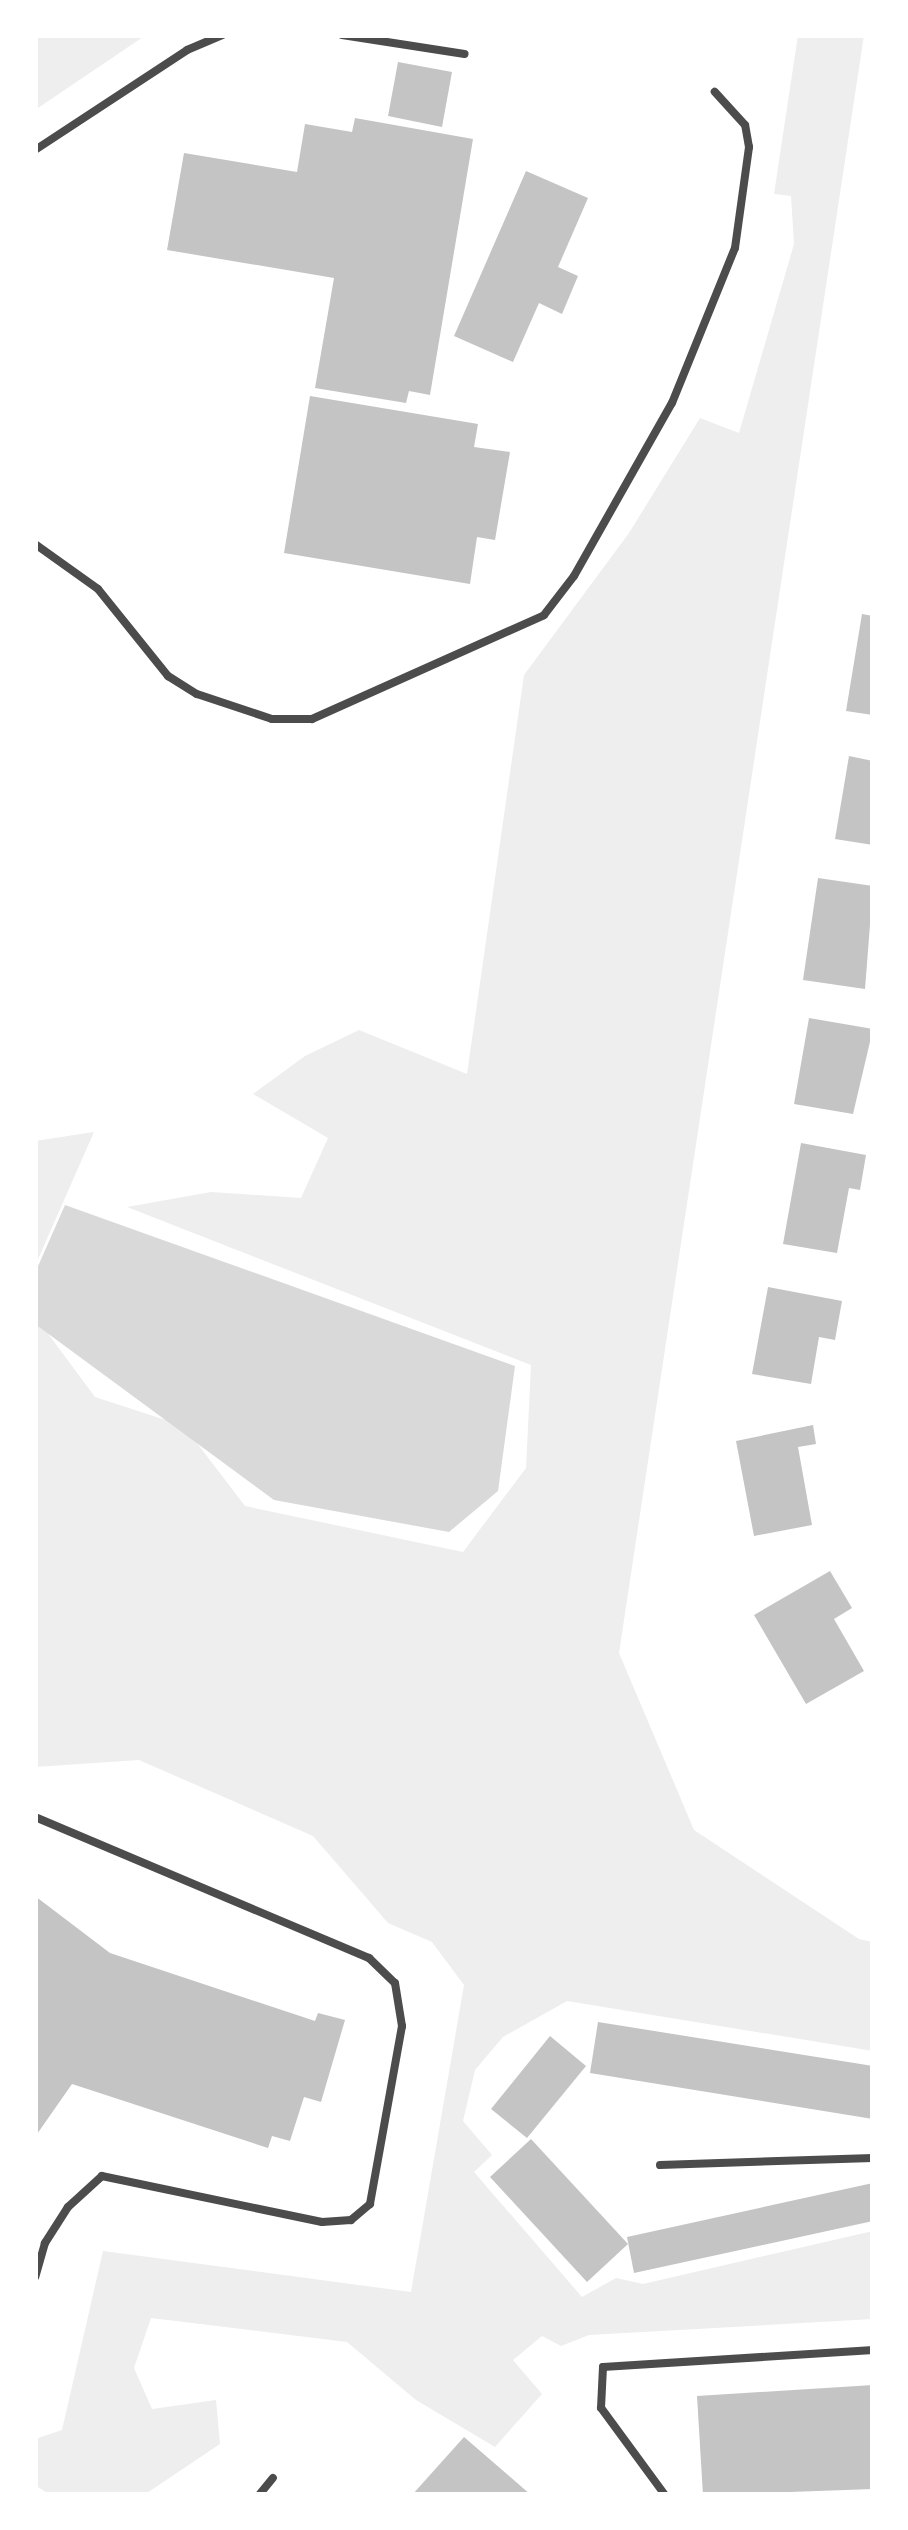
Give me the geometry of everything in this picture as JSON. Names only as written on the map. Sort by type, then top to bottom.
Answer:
[{"type":"lane","points":[[35,150],[187,50],[223,35]]},
{"type":"lane","points":[[342,35],[465,54]]},
{"type":"lane","points":[[35,544],[98,589],[168,676],[206,698],[272,719],[312,719],[544,615],[574,576],[672,403],[734,248],[749,146],[746,125],[715,92]]},
{"type":"lane","points":[[35,1818],[370,1958],[396,1983],[402,2026],[370,2204],[350,2220],[322,2222],[102,2176],[68,2208],[45,2243],[35,2277]]},
{"type":"lane","points":[[660,2165],[873,2158]]},
{"type":"lane","points":[[665,2495],[602,2408],[604,2367],[873,2350]]},
{"type":"lane","points":[[259,2495],[273,2478]]},
{"type":"shaded area","points":[[38,35],[146,35],[35,110]]},
{"type":"shaded area","points":[[798,35],[864,35],[619,1653],[694,1830],[859,1939],[873,1942],[873,2051],[567,2001],[503,2037],[475,2070],[463,2121],[492,2155],[474,2172],[582,2297],[616,2278],[643,2284],[873,2231],[873,2319],[589,2335],[561,2346],[542,2336],[513,2360],[542,2394],[495,2447],[416,2400],[347,2342],[151,2318],[134,2368],[152,2409],[216,2400],[220,2444],[144,2495],[50,2495],[35,2485],[35,2439],[62,2430],[103,2251],[411,2292],[464,1985],[432,1942],[388,1923],[313,1836],[139,1760],[35,1767],[35,1316],[95,1397],[184,1426],[245,1506],[463,1552],[526,1468],[531,1365],[127,1207],[211,1192],[301,1198],[328,1138],[253,1094],[305,1056],[359,1030],[467,1074],[524,675],[629,533],[700,418],[739,433],[794,244],[791,196],[774,194]]},
{"type":"shaded area","points":[[94,1132],[35,1266],[35,1141]]},
{"type":"shaded area","points":[[65,1205],[515,1366],[498,1491],[449,1532],[274,1500],[35,1324],[35,1273]]},
{"type":"building","points":[[398,62],[452,72],[442,127],[388,116]]},
{"type":"building","points":[[355,118],[473,139],[430,395],[409,391],[406,403],[315,388],[334,278],[167,250],[184,153],[297,172],[305,124],[352,132]]},
{"type":"building","points":[[526,171],[588,198],[558,267],[578,276],[562,314],[539,303],[513,362],[454,336]]},
{"type":"building","points":[[310,396],[478,424],[474,447],[510,452],[495,540],[477,537],[470,584],[284,553]]},
{"type":"building","points":[[862,614],[873,616],[873,715],[846,711]]},
{"type":"building","points":[[849,756],[873,761],[873,845],[835,839]]},
{"type":"building","points":[[818,878],[873,886],[865,989],[803,980]]},
{"type":"building","points":[[809,1018],[873,1029],[853,1114],[794,1104]]},
{"type":"building","points":[[801,1143],[866,1155],[860,1190],[849,1188],[837,1253],[783,1244]]},
{"type":"building","points":[[768,1287],[842,1301],[835,1340],[819,1337],[811,1384],[752,1374]]},
{"type":"building","points":[[813,1425],[816,1444],[798,1447],[812,1525],[754,1536],[736,1441]]},
{"type":"building","points":[[830,1571],[852,1608],[834,1619],[864,1671],[806,1704],[754,1615]]},
{"type":"building","points":[[35,1896],[110,1953],[315,2021],[318,2013],[345,2020],[321,2102],[304,2097],[290,2141],[272,2136],[268,2148],[72,2084],[35,2137]]},
{"type":"building","points":[[598,2022],[873,2066],[873,2119],[590,2073]]},
{"type":"building","points":[[550,2036],[586,2066],[527,2138],[491,2109]]},
{"type":"building","points":[[531,2139],[628,2244],[587,2282],[490,2177]]},
{"type":"building","points":[[873,2183],[873,2221],[634,2273],[627,2237]]},
{"type":"building","points":[[873,2385],[873,2489],[703,2495],[697,2396]]},
{"type":"building","points":[[464,2437],[531,2495],[412,2495]]}]
